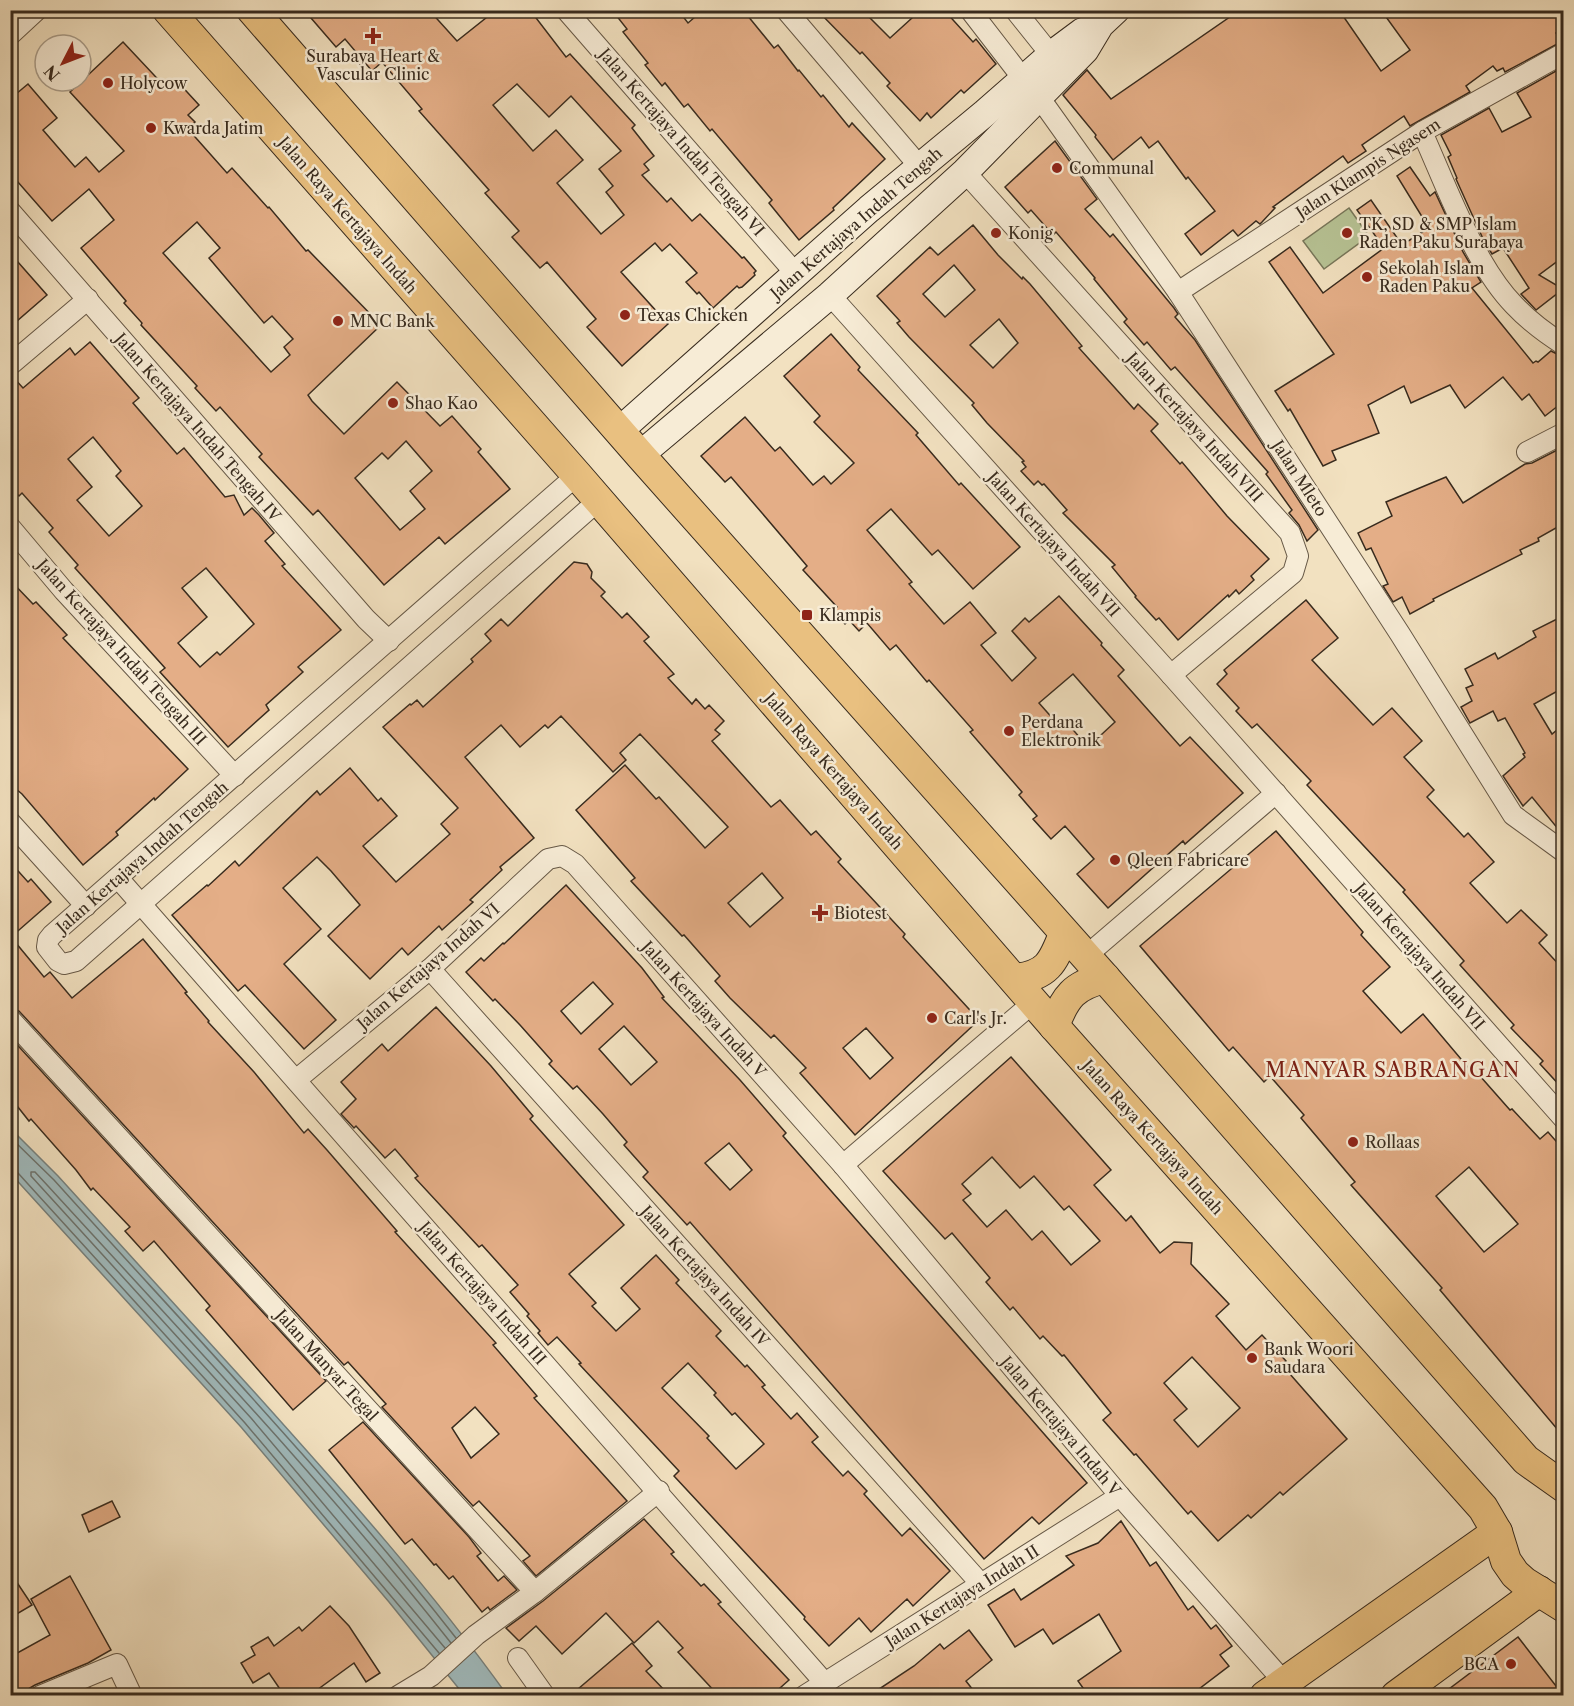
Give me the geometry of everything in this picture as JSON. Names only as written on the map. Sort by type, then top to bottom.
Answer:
[{"type":"main road","name":"Jalan Raya Kertajaya Indah","points":[[168,10],[599,500],[1054,1026],[1483,1508],[1497,1532],[1510,1568],[1524,1582],[1563,1607]]},
{"type":"main road","points":[[252,10],[640,455],[1095,967],[1526,1460],[1562,1484]]},
{"type":"main road","points":[[1042,76],[1084,50],[1108,18]]},
{"type":"main road","name":"Jalan Kertajaya Indah Tengah","points":[[619,431],[920,167],[985,113],[1042,76]]},
{"type":"main road","name":"Jalan Kertajaya Indah Tengah","points":[[640,455],[830,295],[965,172],[1004,134],[1042,76]]},
{"type":"main road","points":[[985,113],[1004,134]]},
{"type":"main road","points":[[679,378],[702,404]]},
{"type":"main road","points":[[1014,979],[1032,978],[1045,968],[1055,957],[1064,934]]},
{"type":"main road","points":[[1054,1026],[1062,1005],[1074,991],[1087,982],[1095,967]]},
{"type":"main road","points":[[1275,1689],[1497,1532]]},
{"type":"main road","points":[[1396,1695],[1539,1591]]},
{"type":"street","points":[[10,35],[37,10]]},
{"type":"street","name":"Jalan Kertajaya Indah Tengah VI","points":[[566,10],[796,274]]},
{"type":"street","points":[[786,10],[920,167]]},
{"type":"street","points":[[970,10],[1042,76]]},
{"type":"street","points":[[1015,10],[1042,76]]},
{"type":"street","name":"Jalan Klampis Ngasem","points":[[1178,292],[1422,132],[1563,53]]},
{"type":"street","name":"Jalan Mleto","points":[[1042,76],[1513,815],[1563,852]]},
{"type":"street","points":[[1422,132],[1468,233],[1492,278],[1512,304],[1533,324],[1563,345]]},
{"type":"street","name":"Jalan Kertajaya Indah VIII","points":[[965,172],[1290,533],[1298,556],[1293,573],[1171,675]]},
{"type":"street","name":"Jalan Kertajaya Indah Tengah IV","points":[[10,211],[358,610],[388,641]]},
{"type":"street","name":"Jalan Kertajaya Indah VII","points":[[830,295],[1171,675],[1563,1119]]},
{"type":"street","points":[[10,365],[88,298]]},
{"type":"street","points":[[1527,452],[1563,433]]},
{"type":"street","name":"Jalan Kertajaya Indah Tengah","points":[[577,475],[48,940],[47,947],[58,961],[64,964],[76,961],[599,500]]},
{"type":"street","name":"Jalan Kertajaya Indah Tengah III","points":[[10,527],[64,591],[235,776]]},
{"type":"street","points":[[1095,967],[1276,794]]},
{"type":"street","points":[[10,822],[86,906]]},
{"type":"street","name":"Jalan Kertajaya Indah VI","points":[[296,1080],[430,969],[548,859],[562,856]]},
{"type":"street","name":"Jalan Kertajaya Indah V","points":[[562,856],[575,864],[843,1165],[1120,1496],[1275,1689]]},
{"type":"street","name":"Jalan Kertajaya Indah III","points":[[118,878],[659,1491],[824,1682]]},
{"type":"street","name":"Jalan Kertajaya Indah IV","points":[[430,969],[981,1584]]},
{"type":"street","points":[[843,1165],[1034,1002]]},
{"type":"street","name":"Jalan Manyar Tegal","points":[[10,1019],[535,1592]]},
{"type":"street","points":[[398,1695],[431,1676],[476,1635],[535,1592],[659,1491]]},
{"type":"street","name":"Jalan Kertajaya Indah II","points":[[804,1695],[1120,1496]]},
{"type":"street","points":[[518,1658],[544,1695]]},
{"type":"street","points":[[40,1695],[117,1664],[132,1695]]},
{"type":"green space","points":[[1349,208],[1369,236],[1324,269],[1303,241]]},
{"type":"water","points":[[11,1129],[58,1176],[354,1505],[448,1617],[507,1695],[464,1695],[389,1602],[241,1427],[11,1174]]},
{"type":"building","points":[[320,10],[429,10],[457,41],[496,10],[530,10],[566,57],[570,54],[635,125],[632,128],[654,156],[644,164],[649,170],[642,175],[667,202],[671,198],[692,221],[700,214],[742,258],[744,257],[756,271],[755,275],[742,287],[737,286],[713,308],[699,292],[697,294],[686,282],[697,273],[670,244],[662,251],[655,243],[621,272],[668,324],[622,366],[587,327],[596,319],[547,262],[540,268],[512,237],[519,231],[485,193],[489,190],[419,111],[422,109],[382,62],[372,71],[345,39],[336,47],[311,18]],"holes":[[[517,84],[549,117],[571,96],[621,151],[599,169],[613,186],[606,192],[624,215],[601,234],[557,183],[583,160],[556,130],[533,151],[493,105]]]},
{"type":"building","points":[[612,10],[678,10],[688,23],[703,10],[743,10],[774,48],[778,45],[798,71],[821,97],[823,95],[849,127],[852,123],[885,159],[833,208],[834,210],[799,240],[769,203],[772,200],[712,129],[710,131],[688,104],[684,107],[665,83],[662,86],[645,65],[648,63],[623,32],[627,29]]},
{"type":"building","points":[[817,10],[862,10],[890,38],[912,18],[905,10],[944,10],[973,42],[976,39],[996,64],[964,93],[961,90],[931,118],[927,113],[920,121],[887,86],[890,83],[862,52],[860,54]]},
{"type":"building","points":[[1240,10],[1339,10],[1381,71],[1410,50],[1381,10],[1563,10],[1563,28],[1556,33],[1561,42],[1505,72],[1503,68],[1497,71],[1493,66],[1466,86],[1470,92],[1410,126],[1404,116],[1362,145],[1366,151],[1348,163],[1343,156],[1273,207],[1275,208],[1260,224],[1256,221],[1238,236],[1233,230],[1201,255],[1185,234],[1215,211],[1188,177],[1186,179],[1158,141],[1149,148],[1141,137],[1113,160],[1063,95],[1087,70],[1111,99]]},
{"type":"building","points":[[123,42],[168,90],[177,81],[199,105],[188,115],[195,122],[188,129],[227,173],[232,168],[306,251],[308,250],[381,325],[308,395],[312,401],[344,434],[397,382],[440,426],[452,416],[481,449],[478,452],[510,489],[445,544],[439,537],[384,585],[318,510],[313,515],[259,457],[262,454],[220,407],[216,411],[195,388],[197,386],[141,325],[142,323],[124,303],[126,301],[81,248],[114,220],[89,189],[52,221],[10,173],[10,99],[28,84],[33,93],[36,93],[57,118],[43,130],[75,167],[86,157],[99,172],[124,151],[71,93],[93,93],[93,70]],"holes":[[[197,222],[220,248],[209,258],[264,323],[272,316],[293,339],[284,347],[290,355],[271,372],[163,253]],[[406,441],[432,471],[410,491],[425,509],[400,530],[355,478],[382,453],[388,459]]]},
{"type":"building","points":[[1563,67],[1563,257],[1539,275],[1563,289],[1536,310],[1521,294],[1529,288],[1503,248],[1492,254],[1484,241],[1456,179],[1448,157],[1451,155],[1441,135],[1489,108],[1502,132],[1531,117],[1517,93]]},
{"type":"building","points":[[1055,141],[1097,199],[1085,209],[1110,237],[1113,234],[1174,308],[1178,314],[1175,317],[1195,340],[1318,530],[1307,541],[1299,525],[1289,513],[1292,510],[1266,474],[1268,472],[1175,367],[1171,370],[1147,342],[1144,345],[1124,322],[1127,319],[1056,232],[1053,235],[1031,210],[1028,213],[1005,187]]},
{"type":"building","points":[[1410,167],[1430,196],[1435,192],[1463,252],[1481,282],[1472,288],[1533,363],[1538,362],[1551,351],[1563,357],[1563,402],[1545,416],[1529,394],[1522,400],[1503,377],[1465,408],[1450,385],[1411,403],[1404,386],[1368,405],[1379,433],[1332,451],[1336,460],[1323,466],[1290,409],[1288,411],[1275,391],[1334,354],[1269,262],[1290,247],[1323,293],[1384,248],[1357,210],[1371,200],[1402,245],[1429,228],[1397,176]]},
{"type":"building","points":[[973,225],[998,255],[1030,284],[1082,346],[1079,348],[1134,409],[1138,404],[1158,424],[1151,431],[1269,559],[1251,576],[1254,580],[1239,594],[1236,590],[1229,597],[1228,595],[1178,640],[1159,618],[1156,620],[1135,597],[1112,567],[1115,565],[1063,513],[1067,510],[1044,484],[1038,481],[1034,485],[1021,471],[1026,467],[1022,462],[1024,461],[987,423],[972,405],[974,403],[909,337],[897,323],[900,321],[877,296],[930,247],[938,255]],"holes":[[[954,265],[975,290],[945,317],[923,294]],[[999,319],[1018,343],[993,368],[970,345]]]},
{"type":"building","points":[[10,253],[47,295],[10,327]]},
{"type":"building","points":[[831,334],[860,367],[858,370],[918,433],[916,435],[959,485],[961,483],[1020,547],[973,589],[938,550],[932,555],[891,509],[867,530],[912,582],[909,584],[944,624],[970,602],[996,633],[981,645],[1012,681],[1036,658],[1012,631],[1025,618],[1029,622],[1059,596],[1124,670],[1118,676],[1180,746],[1190,737],[1243,793],[1185,844],[1183,841],[1108,908],[1077,874],[1094,859],[1065,826],[1051,839],[1033,819],[1037,816],[1019,795],[1022,792],[970,732],[973,730],[929,680],[927,682],[896,645],[890,650],[867,623],[859,631],[849,620],[845,624],[833,610],[837,607],[803,570],[807,566],[762,513],[731,477],[725,482],[701,456],[745,417],[775,451],[780,447],[813,485],[824,476],[831,484],[854,463],[814,422],[820,416],[784,376]],"holes":[[[1073,674],[1115,722],[1088,747],[1068,724],[1062,729],[1039,703]]]},
{"type":"building","points":[[90,342],[139,398],[133,403],[177,454],[184,448],[225,497],[234,495],[244,515],[252,508],[259,515],[274,533],[265,541],[285,564],[282,566],[341,630],[298,667],[303,672],[266,705],[269,710],[228,747],[160,672],[165,668],[75,568],[78,565],[49,532],[53,528],[22,493],[19,496],[10,487],[10,377],[13,377],[23,388],[70,348],[75,355]],"holes":[[[93,437],[121,471],[116,476],[142,506],[109,536],[77,500],[92,487],[68,459]],[[206,568],[254,624],[220,655],[217,652],[200,667],[178,643],[207,617],[182,588]]]},
{"type":"building","points":[[1563,447],[1563,524],[1538,538],[1539,541],[1520,550],[1522,554],[1433,599],[1434,601],[1410,614],[1402,597],[1393,602],[1383,586],[1388,584],[1371,548],[1366,550],[1358,533],[1392,516],[1386,502],[1446,477],[1463,503],[1525,464],[1532,463]]},
{"type":"building","points":[[574,562],[587,564],[592,572],[591,578],[605,592],[601,596],[622,618],[627,613],[649,637],[644,641],[674,674],[668,678],[692,704],[696,699],[705,709],[709,705],[724,721],[715,730],[720,734],[712,741],[771,807],[780,800],[811,835],[816,831],[841,859],[838,862],[905,934],[903,937],[979,1020],[855,1135],[800,1073],[806,1068],[774,1035],[771,1038],[730,998],[715,981],[720,976],[631,881],[635,878],[576,810],[625,765],[656,799],[659,797],[705,848],[728,827],[640,734],[620,753],[626,760],[613,772],[561,716],[548,728],[545,725],[520,747],[501,725],[465,757],[534,838],[500,867],[502,870],[470,900],[473,902],[442,930],[439,926],[408,955],[402,948],[370,979],[328,936],[360,905],[331,871],[317,857],[283,888],[321,929],[284,964],[336,1020],[304,1049],[245,985],[238,991],[172,915],[235,861],[239,866],[317,791],[320,795],[350,768],[378,801],[381,798],[397,816],[363,846],[396,882],[450,834],[441,824],[458,808],[383,727],[417,700],[423,707],[473,662],[471,659],[491,641],[485,634],[501,619],[508,626]],"holes":[[[762,873],[783,898],[750,927],[728,903]],[[866,1028],[893,1058],[870,1079],[843,1048]]]},
{"type":"building","points":[[10,580],[33,604],[36,602],[67,635],[63,638],[188,769],[116,832],[118,835],[83,865],[22,794],[10,784]]},
{"type":"building","points":[[1306,600],[1338,638],[1312,660],[1373,725],[1392,708],[1422,741],[1404,757],[1434,790],[1427,797],[1464,837],[1468,833],[1494,862],[1470,883],[1507,923],[1521,910],[1547,935],[1539,943],[1563,969],[1563,1089],[1540,1064],[1543,1061],[1511,1028],[1514,1025],[1460,965],[1464,961],[1403,892],[1405,890],[1307,785],[1311,781],[1257,724],[1252,728],[1236,711],[1239,708],[1217,684],[1227,674],[1224,670]]},
{"type":"building","points":[[1563,616],[1563,688],[1534,704],[1552,734],[1563,725],[1563,835],[1532,797],[1523,806],[1503,776],[1525,757],[1523,754],[1525,753],[1505,718],[1498,721],[1493,711],[1470,723],[1461,707],[1472,701],[1466,688],[1473,685],[1465,669],[1495,653],[1498,659],[1536,637],[1533,631]]},
{"type":"building","points":[[1276,831],[1390,967],[1363,991],[1401,1033],[1423,1014],[1477,1078],[1480,1076],[1540,1139],[1548,1132],[1563,1149],[1563,1436],[1440,1290],[1442,1288],[1351,1185],[1355,1182],[1301,1118],[1304,1115],[1270,1076],[1264,1082],[1233,1047],[1229,1051],[1140,946]],"holes":[[[1469,1167],[1518,1224],[1484,1252],[1436,1196]]]},
{"type":"building","points":[[10,862],[28,882],[31,879],[51,902],[11,937],[44,977],[50,972],[72,998],[143,939],[187,992],[185,993],[208,1022],[254,1072],[304,1133],[308,1129],[327,1150],[397,1231],[395,1232],[496,1343],[493,1345],[537,1396],[534,1398],[627,1501],[536,1576],[523,1561],[530,1556],[509,1533],[479,1501],[473,1506],[382,1407],[386,1404],[348,1362],[344,1365],[19,1011],[10,1007]],"holes":[[[475,1407],[499,1434],[471,1458],[452,1428]]]},
{"type":"building","points":[[566,885],[642,968],[664,997],[662,998],[740,1080],[786,1133],[783,1136],[1087,1483],[1039,1524],[1032,1517],[984,1559],[690,1222],[687,1225],[643,1177],[648,1172],[624,1145],[627,1142],[603,1114],[577,1086],[573,1089],[549,1064],[552,1061],[520,1025],[466,972],[481,958],[484,961]],"holes":[[[593,982],[613,1004],[581,1034],[561,1011]],[[624,1026],[657,1062],[631,1085],[599,1049]],[[729,1143],[752,1170],[730,1190],[705,1163]]]},
{"type":"building","points":[[436,1007],[491,1066],[533,1116],[530,1119],[624,1225],[569,1274],[596,1303],[592,1306],[616,1331],[640,1309],[621,1288],[656,1255],[679,1280],[676,1283],[721,1331],[716,1336],[745,1367],[747,1365],[765,1385],[762,1387],[791,1419],[797,1413],[818,1437],[812,1442],[843,1476],[848,1471],[867,1491],[864,1494],[902,1536],[910,1528],[950,1571],[913,1606],[907,1599],[871,1632],[859,1618],[829,1646],[804,1619],[805,1617],[674,1476],[679,1471],[579,1364],[581,1363],[557,1337],[548,1345],[527,1316],[529,1314],[510,1292],[518,1285],[482,1245],[479,1247],[415,1178],[418,1176],[395,1149],[385,1158],[356,1126],[354,1128],[341,1114],[356,1099],[341,1082],[382,1044],[388,1051]],"holes":[[[688,1363],[716,1393],[714,1395],[732,1415],[735,1413],[764,1444],[736,1469],[707,1438],[709,1436],[662,1388]]]},
{"type":"building","points":[[10,1037],[326,1381],[293,1410],[206,1310],[210,1306],[154,1241],[143,1251],[125,1231],[130,1227],[93,1188],[91,1190],[76,1170],[31,1119],[29,1121],[10,1097]]},
{"type":"building","points":[[1011,1057],[1111,1170],[1094,1185],[1126,1221],[1131,1216],[1160,1253],[1174,1242],[1192,1243],[1191,1264],[1229,1304],[1216,1316],[1246,1350],[1262,1335],[1286,1361],[1282,1365],[1347,1439],[1283,1495],[1280,1492],[1251,1518],[1248,1515],[1218,1541],[1191,1511],[1188,1514],[1103,1420],[1111,1413],[1064,1355],[1062,1356],[1043,1336],[1040,1339],[1013,1307],[1010,1310],[986,1282],[990,1278],[952,1233],[945,1239],[883,1171]],"holes":[[[992,1157],[1020,1188],[1034,1176],[1064,1210],[1069,1206],[1100,1241],[1071,1265],[1042,1231],[1032,1240],[1006,1210],[987,1227],[963,1200],[971,1194],[962,1184]],[[1192,1357],[1240,1408],[1198,1447],[1174,1420],[1187,1409],[1164,1383]]]},
{"type":"building","points":[[363,1422],[469,1537],[481,1553],[477,1556],[498,1581],[504,1576],[517,1590],[490,1610],[488,1607],[482,1612],[453,1576],[449,1579],[412,1539],[405,1544],[329,1450]]},
{"type":"building","points":[[112,1501],[120,1517],[89,1532],[82,1515]]},
{"type":"building","points":[[644,1519],[674,1552],[671,1554],[701,1586],[704,1584],[721,1602],[718,1604],[789,1680],[772,1695],[718,1695],[678,1652],[683,1648],[658,1621],[634,1643],[606,1613],[562,1654],[536,1626],[519,1641],[506,1628]]},
{"type":"building","points":[[1121,1521],[1150,1566],[1156,1562],[1188,1610],[1193,1606],[1211,1629],[1216,1625],[1232,1646],[1220,1655],[1229,1666],[1191,1695],[1088,1695],[1078,1681],[1121,1651],[1099,1614],[1053,1644],[1043,1629],[1015,1647],[988,1605],[1014,1589],[1021,1600],[1074,1565],[1066,1556],[1098,1543]]},
{"type":"building","points":[[10,1572],[32,1605],[10,1618]]},
{"type":"building","points":[[70,1576],[111,1650],[18,1695],[10,1695],[10,1657],[50,1635],[31,1599]]},
{"type":"building","points":[[330,1606],[349,1626],[380,1673],[366,1682],[354,1663],[310,1695],[284,1695],[269,1673],[253,1683],[241,1663],[255,1655],[251,1647],[268,1637],[274,1646],[299,1627],[302,1631]]},
{"type":"building","points":[[969,1630],[992,1660],[966,1681],[977,1695],[870,1695],[914,1666],[940,1644],[944,1649]]},
{"type":"building","name":"BCA","points":[[1518,1637],[1563,1695],[1441,1695]]},
{"type":"building","points":[[632,1643],[652,1666],[646,1671],[669,1695],[571,1695]]},
{"type":"building","points":[[90,1688],[94,1695],[72,1695]]},
{"type":"place","name":"Surabaya Heart & Vascular Clinic","points":[[373,36]]},
{"type":"place","name":"Holycow","points":[[108,83]]},
{"type":"place","name":"Kwarda Jatim","points":[[151,128]]},
{"type":"place","name":"Communal","points":[[1057,168]]},
{"type":"place","name":"Konig","points":[[996,233]]},
{"type":"place","name":"TK, SD & SMP Islam Raden Paku Surabaya","points":[[1347,233]]},
{"type":"place","name":"Sekolah Islam Raden Paku","points":[[1367,277]]},
{"type":"place","name":"Texas Chicken","points":[[625,315]]},
{"type":"place","name":"MNC Bank","points":[[338,321]]},
{"type":"place","name":"Shao Kao","points":[[393,403]]},
{"type":"place","name":"Klampis","points":[[807,615]]},
{"type":"place","name":"Perdana Elektronik","points":[[1009,731]]},
{"type":"place","name":"Qleen Fabricare","points":[[1115,860]]},
{"type":"place","name":"Biotest","points":[[820,913]]},
{"type":"place","name":"Carl's Jr.","points":[[932,1018]]},
{"type":"place","name":"Rollaas","points":[[1353,1142]]},
{"type":"place","name":"Bank Woori Saudara","points":[[1252,1358]]},
{"type":"place","name":"BCA","points":[[1511,1664]]},
{"type":"district","name":"MANYAR SABRANGAN","points":[[1393,1070]]}]
